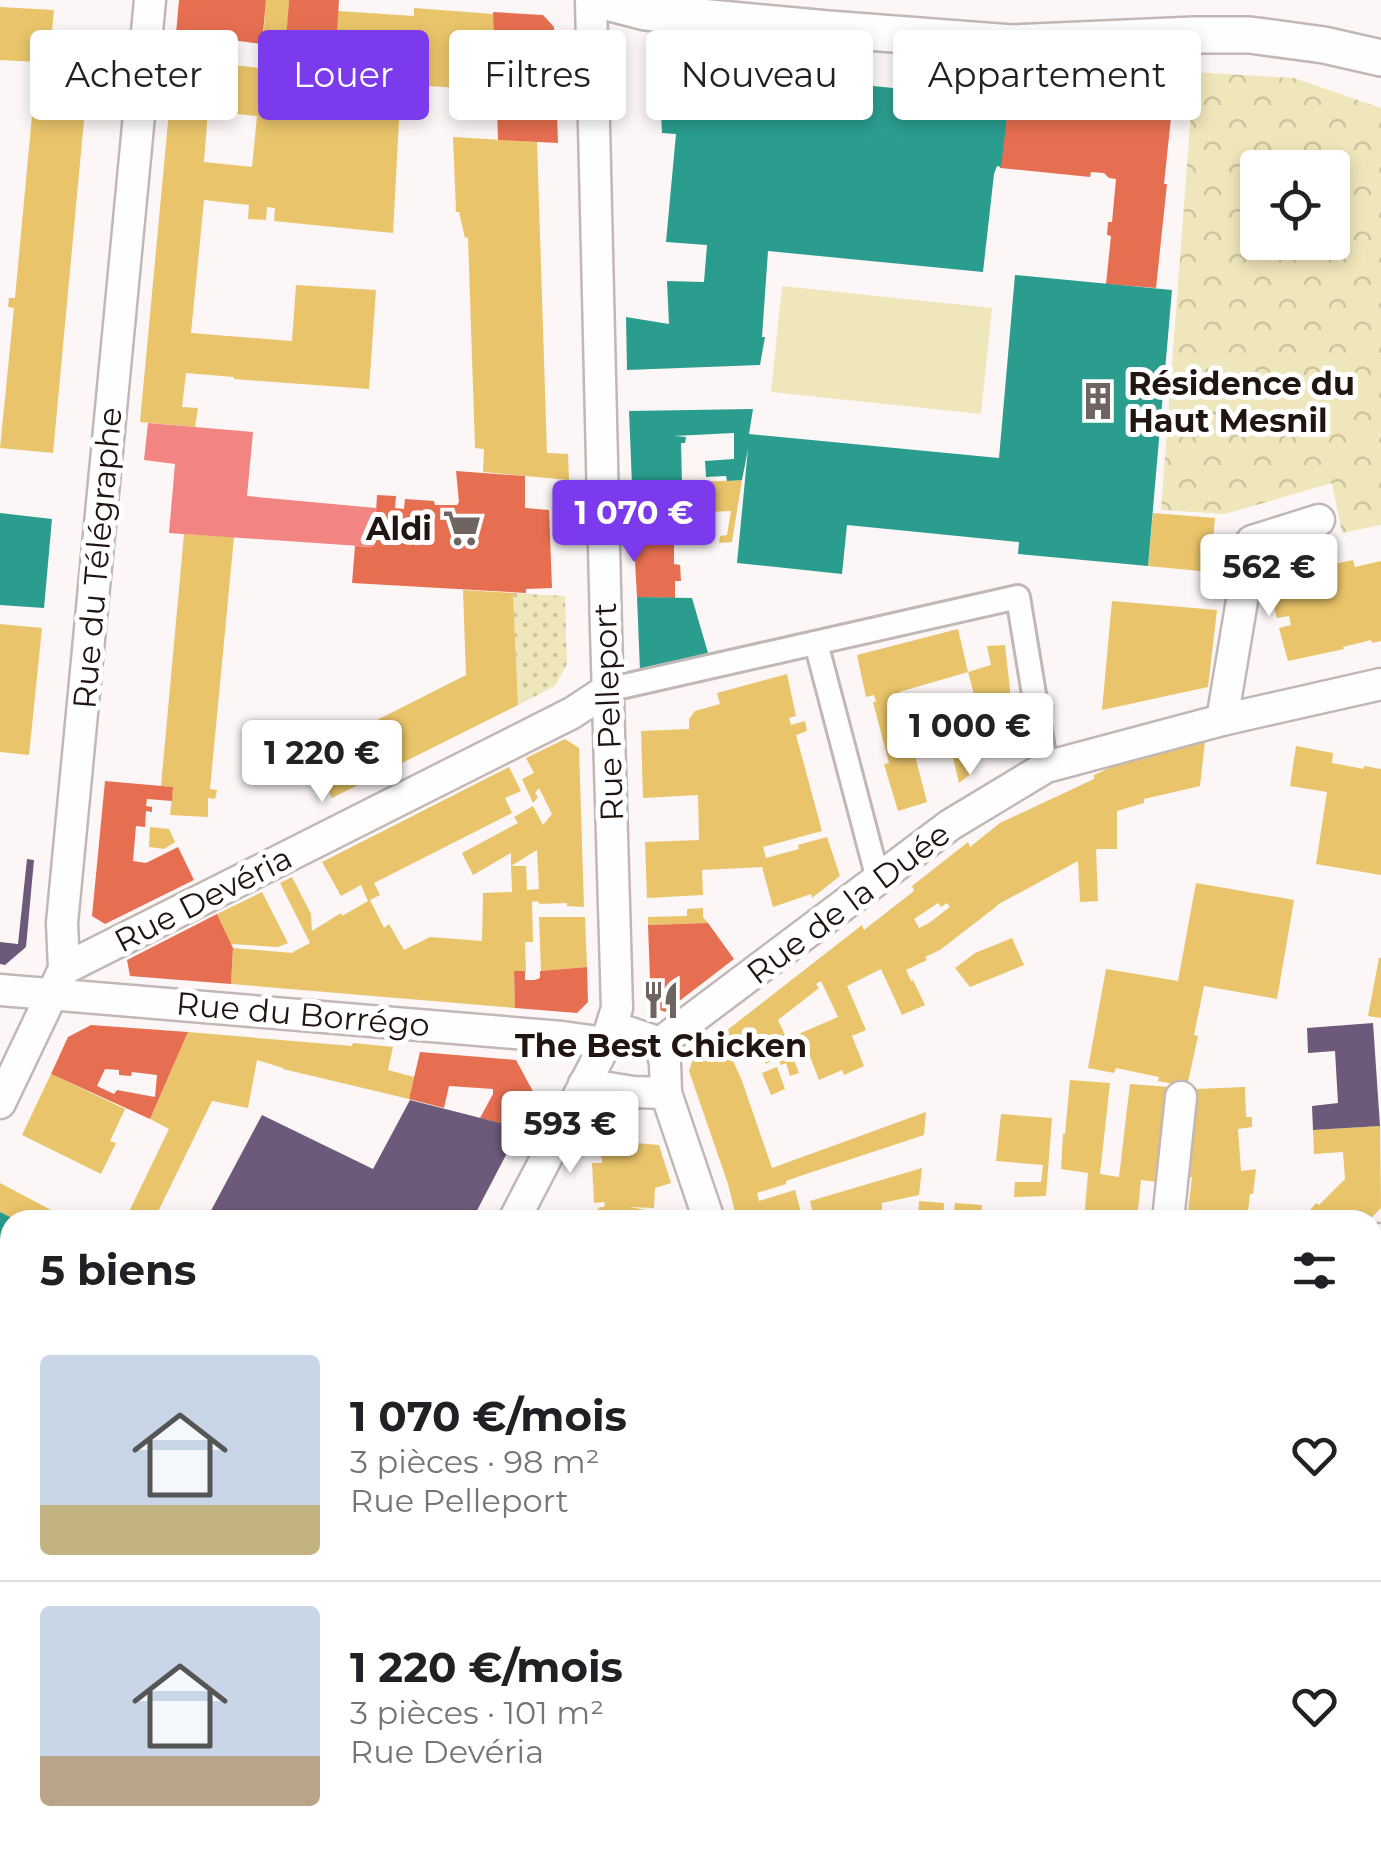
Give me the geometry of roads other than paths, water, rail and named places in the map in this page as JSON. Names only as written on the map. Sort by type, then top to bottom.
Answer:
[{"type":"street","name":"Rue du Télégraphe","points":[[0,1103],[58,981],[150,0]]},
{"type":"street","points":[[595,0],[646,12],[828,30],[1012,43],[1194,34],[1250,36],[1381,58]]},
{"type":"street","name":"Rue Pelleport","points":[[519,1210],[610,1035],[617,1008],[595,0]]},
{"type":"street","points":[[1222,720],[1252,541],[1320,520]]},
{"type":"street","points":[[608,690],[1018,597],[1046,767]]},
{"type":"street","points":[[816,643],[878,879]]},
{"type":"street","name":"Rue de la Duée","points":[[660,1043],[950,825],[1046,767],[1222,720],[1381,684]]},
{"type":"street","name":"Rue Devéria","points":[[58,981],[572,713],[608,690]]},
{"type":"street","name":"Rue du Borrégo","points":[[0,990],[58,981],[523,1034],[610,1035]]},
{"type":"street","points":[[610,1035],[660,1043],[666,1093],[706,1210]]},
{"type":"street","points":[[584,1084],[666,1093]]},
{"type":"street","points":[[1169,1210],[1181,1097]]},
{"type":"place","name":"Résidence du Haut Mesnil","points":[[1098,401]]},
{"type":"place","name":"Aldi","points":[[462,528]]},
{"type":"place","name":"The Best Chicken","points":[[661,1000]]}]
